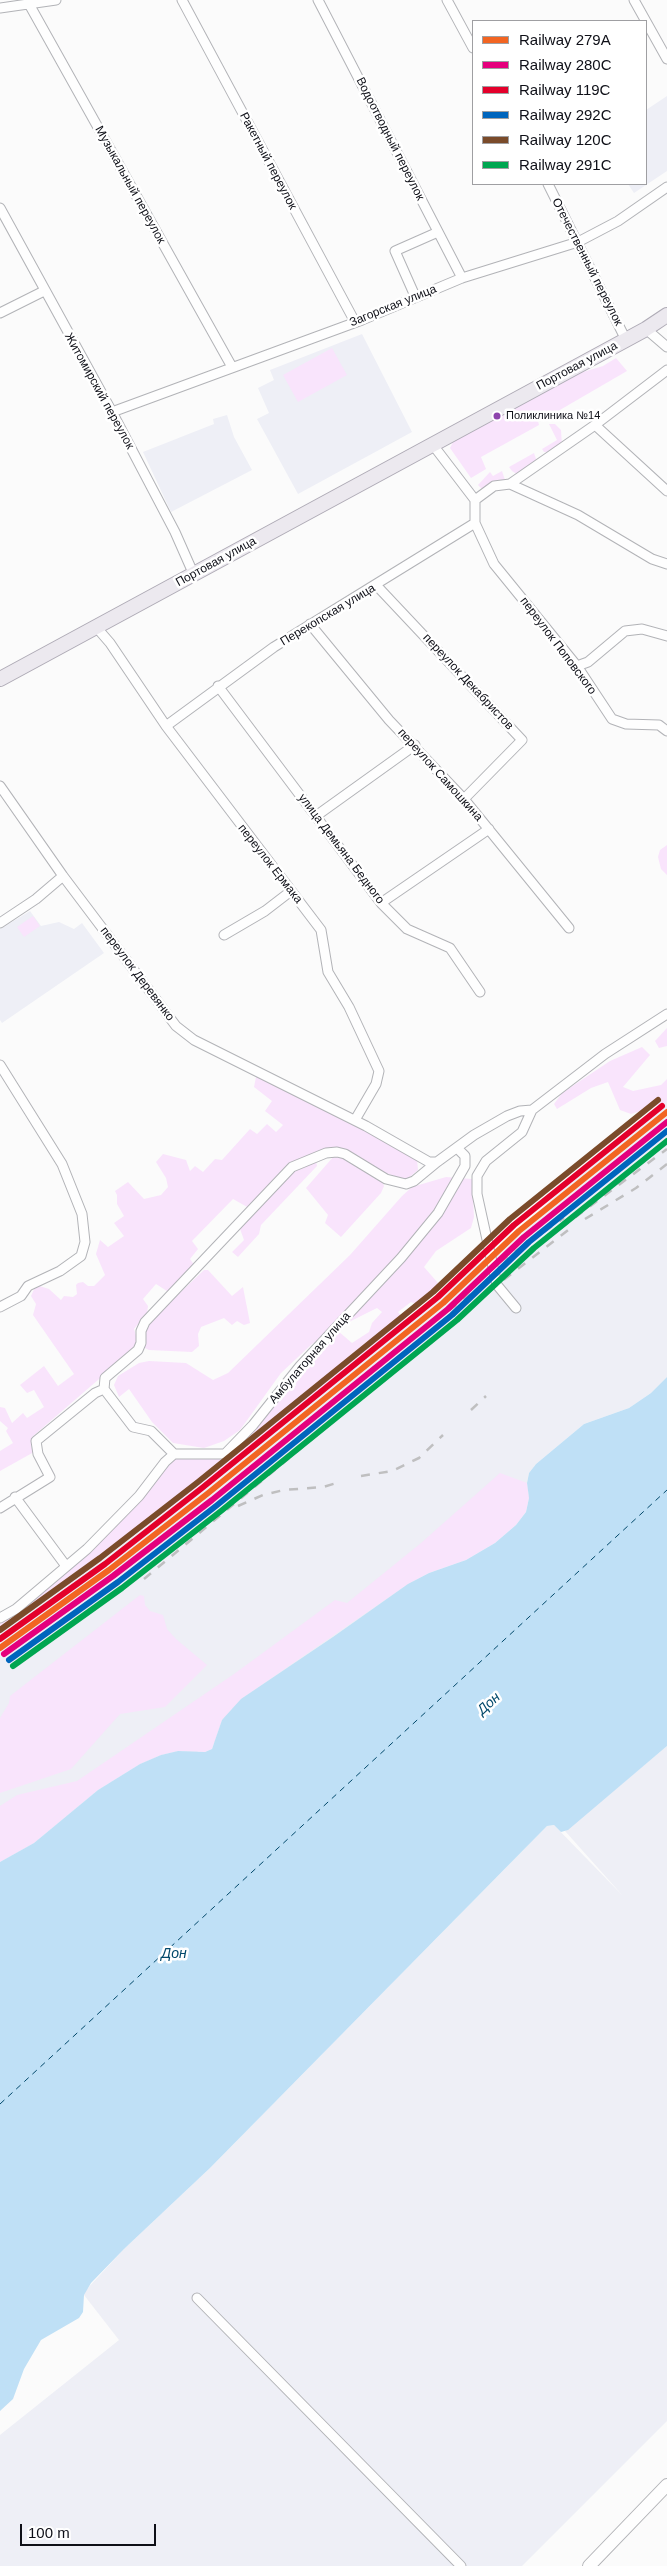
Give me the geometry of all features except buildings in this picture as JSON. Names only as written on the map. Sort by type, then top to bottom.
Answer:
[{"type":"main road","name":"Портовая улица","points":[[0,679],[626,340],[667,315]]},
{"type":"main road","points":[[589,2566],[667,2485]]},
{"type":"street","points":[[0,8],[56,0]]},
{"type":"street","name":"Ракетный переулок","points":[[182,0],[355,322]]},
{"type":"street","name":"Водоотводный переулок","points":[[318,0],[462,278]]},
{"type":"street","points":[[447,0],[472,46]]},
{"type":"street","points":[[634,0],[645,20]]},
{"type":"street","name":"Музыкальный переулок","points":[[29,4],[232,367]]},
{"type":"street","points":[[647,23],[667,59]]},
{"type":"street","name":"Отечественный переулок","points":[[549,185],[626,340]]},
{"type":"street","name":"Загорская улица","points":[[112,412],[355,322],[462,278],[578,242],[618,221],[667,187]]},
{"type":"street","name":"Житомирский переулок","points":[[0,208],[112,412],[175,532],[194,574]]},
{"type":"street","points":[[415,296],[395,251],[438,232]]},
{"type":"street","points":[[0,313],[44,291]]},
{"type":"street","points":[[646,329],[667,347]]},
{"type":"street","points":[[475,500],[494,486],[510,484],[595,425],[667,370]]},
{"type":"street","points":[[595,425],[667,491]]},
{"type":"street","points":[[433,444],[475,500],[475,523]]},
{"type":"street","points":[[510,484],[555,503],[652,559],[667,564]]},
{"type":"street","name":"Перекопская улица","points":[[166,726],[218,686],[310,624],[377,586],[475,523]]},
{"type":"street","name":"переулок Поповского","points":[[475,523],[494,564],[577,666],[612,719],[626,724],[659,725],[667,731]]},
{"type":"street","name":"переулок Декабристов","points":[[377,586],[522,740],[464,799]]},
{"type":"street","name":"переулок Самошкина","points":[[310,624],[389,720],[415,745],[464,799],[569,928]]},
{"type":"street","name":"переулок Ермака","points":[[97,628],[110,643],[143,696],[322,930],[328,972],[349,1007],[379,1071],[376,1084],[355,1120]]},
{"type":"street","points":[[577,666],[588,662],[625,631],[642,629],[667,636]]},
{"type":"street","name":"улица Демьяна Бедного","points":[[218,686],[381,903],[407,928],[450,948],[480,992]]},
{"type":"street","points":[[316,816],[415,745]]},
{"type":"street","name":"переулок Деревянко","points":[[0,786],[63,876],[176,1026],[194,1040],[355,1120],[433,1162]]},
{"type":"street","points":[[381,903],[489,830]]},
{"type":"street","points":[[0,923],[36,899],[63,876]]},
{"type":"street","points":[[224,935],[265,911],[291,891]]},
{"type":"street","points":[[516,1308],[497,1285],[477,1194],[477,1176],[486,1161],[522,1132],[532,1110],[605,1054],[667,1014]]},
{"type":"street","points":[[0,1065],[62,1164],[82,1214],[86,1242],[81,1256],[60,1271],[28,1286],[20,1296],[0,1307]]},
{"type":"street","points":[[0,1618],[16,1608],[87,1549],[139,1496],[165,1462],[174,1454],[151,1431],[133,1427],[104,1389],[105,1378],[138,1350],[141,1343],[141,1331],[145,1322],[292,1167],[326,1153],[337,1152],[345,1154],[386,1180],[406,1184],[414,1181],[433,1162],[507,1116],[520,1111],[532,1110]]},
{"type":"street","name":"Амбулаторная улица","points":[[174,1454],[225,1454],[253,1425],[300,1366],[401,1258],[438,1214],[465,1166],[465,1156],[456,1148]]},
{"type":"street","points":[[0,1508],[15,1497],[45,1482],[50,1477],[38,1454],[36,1441],[95,1393],[104,1389]]},
{"type":"street","points":[[15,1497],[66,1566]]},
{"type":"street","points":[[197,2298],[461,2566]]},
{"type":"shaded area","points":[[667,96],[667,171],[647,184],[647,109]]},
{"type":"shaded area","points":[[629,185],[646,185],[634,193]]},
{"type":"shaded area","points":[[362,334],[412,432],[298,494],[257,419],[269,413],[258,388],[274,380],[270,370]]},
{"type":"shaded area","points":[[332,348],[347,375],[298,402],[283,375]]},
{"type":"shaded area","points":[[616,358],[627,371],[553,414],[537,417],[539,425],[481,457],[486,469],[471,478],[450,448],[453,442],[583,372],[603,366]]},
{"type":"shaded area","points":[[227,415],[234,437],[252,470],[171,512],[143,452],[214,424],[213,419]]},
{"type":"shaded area","points":[[549,424],[555,424],[561,430],[562,446],[551,452],[544,452],[542,449],[557,440]]},
{"type":"shaded area","points":[[534,453],[537,462],[518,475],[509,467]]},
{"type":"shaded area","points":[[502,471],[506,483],[484,491],[478,485],[490,472],[493,476]]},
{"type":"shaded area","points":[[667,845],[667,875],[661,869],[658,857],[660,850]]},
{"type":"shaded area","points":[[30,911],[41,926],[59,922],[74,929],[82,923],[104,953],[2,1023],[0,1020],[0,929]]},
{"type":"shaded area","points":[[33,916],[40,926],[24,937],[17,927]]},
{"type":"shaded area","points":[[667,1028],[667,1046],[659,1048],[655,1041]]},
{"type":"shaded area","points":[[642,1047],[650,1055],[623,1087],[633,1091],[661,1085],[667,1079],[667,1101],[665,1103],[631,1114],[620,1110],[608,1082],[591,1088],[557,1109],[554,1104],[562,1093],[610,1061]]},
{"type":"shaded area","points":[[259,1075],[353,1123],[417,1159],[418,1170],[406,1180],[372,1168],[347,1152],[313,1155],[249,1208],[233,1199],[192,1241],[198,1249],[190,1259],[195,1266],[170,1293],[156,1284],[143,1299],[148,1306],[147,1313],[134,1329],[138,1343],[135,1348],[32,1437],[31,1446],[34,1452],[0,1471],[0,1451],[13,1443],[6,1431],[8,1428],[0,1421],[0,1407],[5,1408],[12,1423],[23,1413],[27,1418],[44,1407],[34,1390],[27,1393],[20,1385],[44,1366],[58,1386],[74,1374],[33,1315],[36,1304],[31,1296],[36,1285],[49,1289],[61,1300],[64,1296],[73,1297],[77,1294],[76,1285],[78,1283],[83,1282],[88,1286],[94,1286],[105,1275],[96,1254],[100,1240],[108,1247],[124,1236],[114,1223],[124,1216],[117,1204],[115,1191],[128,1182],[144,1199],[161,1195],[168,1187],[166,1178],[156,1162],[163,1154],[186,1160],[190,1171],[195,1166],[203,1172],[215,1159],[222,1160],[250,1129],[257,1134],[267,1124],[276,1132],[283,1125],[265,1111],[272,1101],[254,1087],[256,1077]]},
{"type":"shaded area","points":[[667,1101],[667,1377],[651,1393],[629,1408],[584,1424],[536,1464],[529,1473],[527,1483],[529,1498],[222,1720],[215,1742],[195,1753],[178,1751],[161,1755],[140,1764],[98,1790],[34,1843],[0,1862],[0,1631],[74,1581],[252,1446],[490,1254],[601,1156]]},
{"type":"shaded area","points":[[334,1156],[343,1158],[382,1182],[384,1186],[381,1193],[341,1237],[325,1223],[328,1215],[306,1188]]},
{"type":"shaded area","points":[[316,1161],[317,1166],[261,1225],[259,1234],[238,1257],[232,1252],[244,1240],[240,1229],[293,1171]]},
{"type":"shaded area","points":[[446,1177],[472,1179],[474,1217],[471,1228],[436,1251],[424,1267],[438,1283],[427,1296],[416,1304],[411,1302],[398,1312],[406,1322],[252,1446],[74,1581],[0,1631],[0,1618],[87,1549],[174,1454],[225,1454],[282,1388],[296,1386],[297,1374],[338,1331],[352,1343],[369,1332],[372,1323],[382,1312],[377,1308],[335,1329],[312,1344],[281,1373],[240,1430],[224,1441],[204,1448],[173,1443],[152,1422],[129,1389],[119,1397],[114,1385],[118,1376],[139,1363],[149,1361],[186,1363],[213,1380],[228,1373],[350,1255],[412,1187]]},
{"type":"shaded area","points":[[204,1270],[208,1270],[232,1296],[243,1287],[250,1323],[244,1325],[237,1321],[232,1325],[224,1318],[201,1327],[198,1334],[199,1346],[192,1352],[149,1350],[143,1347],[144,1331],[148,1323]]},
{"type":"shaded area","points":[[500,1473],[527,1483],[529,1498],[526,1512],[516,1525],[495,1543],[466,1560],[429,1573],[408,1584],[241,1699],[222,1720],[212,1749],[205,1752],[178,1751],[161,1755],[140,1764],[98,1790],[34,1843],[0,1862],[0,1806],[17,1795],[77,1781],[234,1674],[335,1600],[347,1603],[421,1543]]},
{"type":"shaded area","points":[[140,1595],[144,1596],[145,1605],[150,1611],[163,1615],[167,1629],[176,1639],[207,1665],[165,1707],[120,1714],[71,1769],[0,1793],[0,1718],[9,1703],[10,1696]]},
{"type":"shaded area","points":[[667,1746],[667,2421],[522,2566],[0,2566],[0,2435],[119,2340],[84,2295],[86,2290],[124,2249],[210,2168],[547,1826],[554,1825],[623,1896],[565,1831]]},
{"type":"water","name":"Дон","points":[[667,1377],[667,1746],[568,1830],[561,1832],[554,1825],[547,1826],[210,2168],[124,2249],[91,2283],[84,2295],[83,2312],[79,2318],[41,2340],[24,2369],[13,2399],[0,2411],[0,1862],[34,1843],[98,1790],[140,1764],[161,1755],[178,1751],[205,1752],[212,1749],[222,1720],[241,1699],[408,1584],[429,1573],[466,1560],[495,1543],[516,1525],[526,1512],[529,1498],[527,1483],[529,1473],[536,1464],[584,1424],[629,1408],[651,1393]]},
{"type":"ferry route","points":[[0,2104],[667,1490]]},
{"type":"railway","points":[[561,1228],[667,1149]]},
{"type":"railway","points":[[585,1219],[636,1188],[667,1164]]},
{"type":"railway","points":[[500,1262],[564,1218]]},
{"type":"railway","points":[[144,1579],[497,1285],[572,1227]]},
{"type":"railway","points":[[266,1456],[400,1346],[504,1270]]},
{"type":"railway","points":[[471,1410],[486,1396]]},
{"type":"railway","points":[[361,1476],[392,1471],[419,1458],[443,1435]]},
{"type":"railway","points":[[238,1506],[263,1495],[284,1490],[323,1487],[340,1482]]},
{"type":"rail line","name":"120С","points":[[0,1630],[100,1558],[198,1482],[433,1292],[510,1219],[658,1100]]},
{"type":"rail line","name":"119С","points":[[0,1639],[105,1564],[202,1488],[438,1297],[514,1225],[662,1106]]},
{"type":"rail line","name":"279А","points":[[0,1648],[109,1570],[207,1494],[443,1303],[519,1231],[667,1112]]},
{"type":"rail line","name":"280С","points":[[4,1654],[113,1576],[212,1500],[448,1309],[524,1237],[667,1122]]},
{"type":"rail line","name":"292С","points":[[9,1660],[118,1582],[216,1506],[452,1315],[529,1242],[667,1131]]},
{"type":"rail line","name":"291С","points":[[13,1666],[122,1588],[221,1511],[457,1320],[534,1248],[667,1141]]},
{"type":"place","name":"Поликлиника №14","points":[[497,416]]}]
